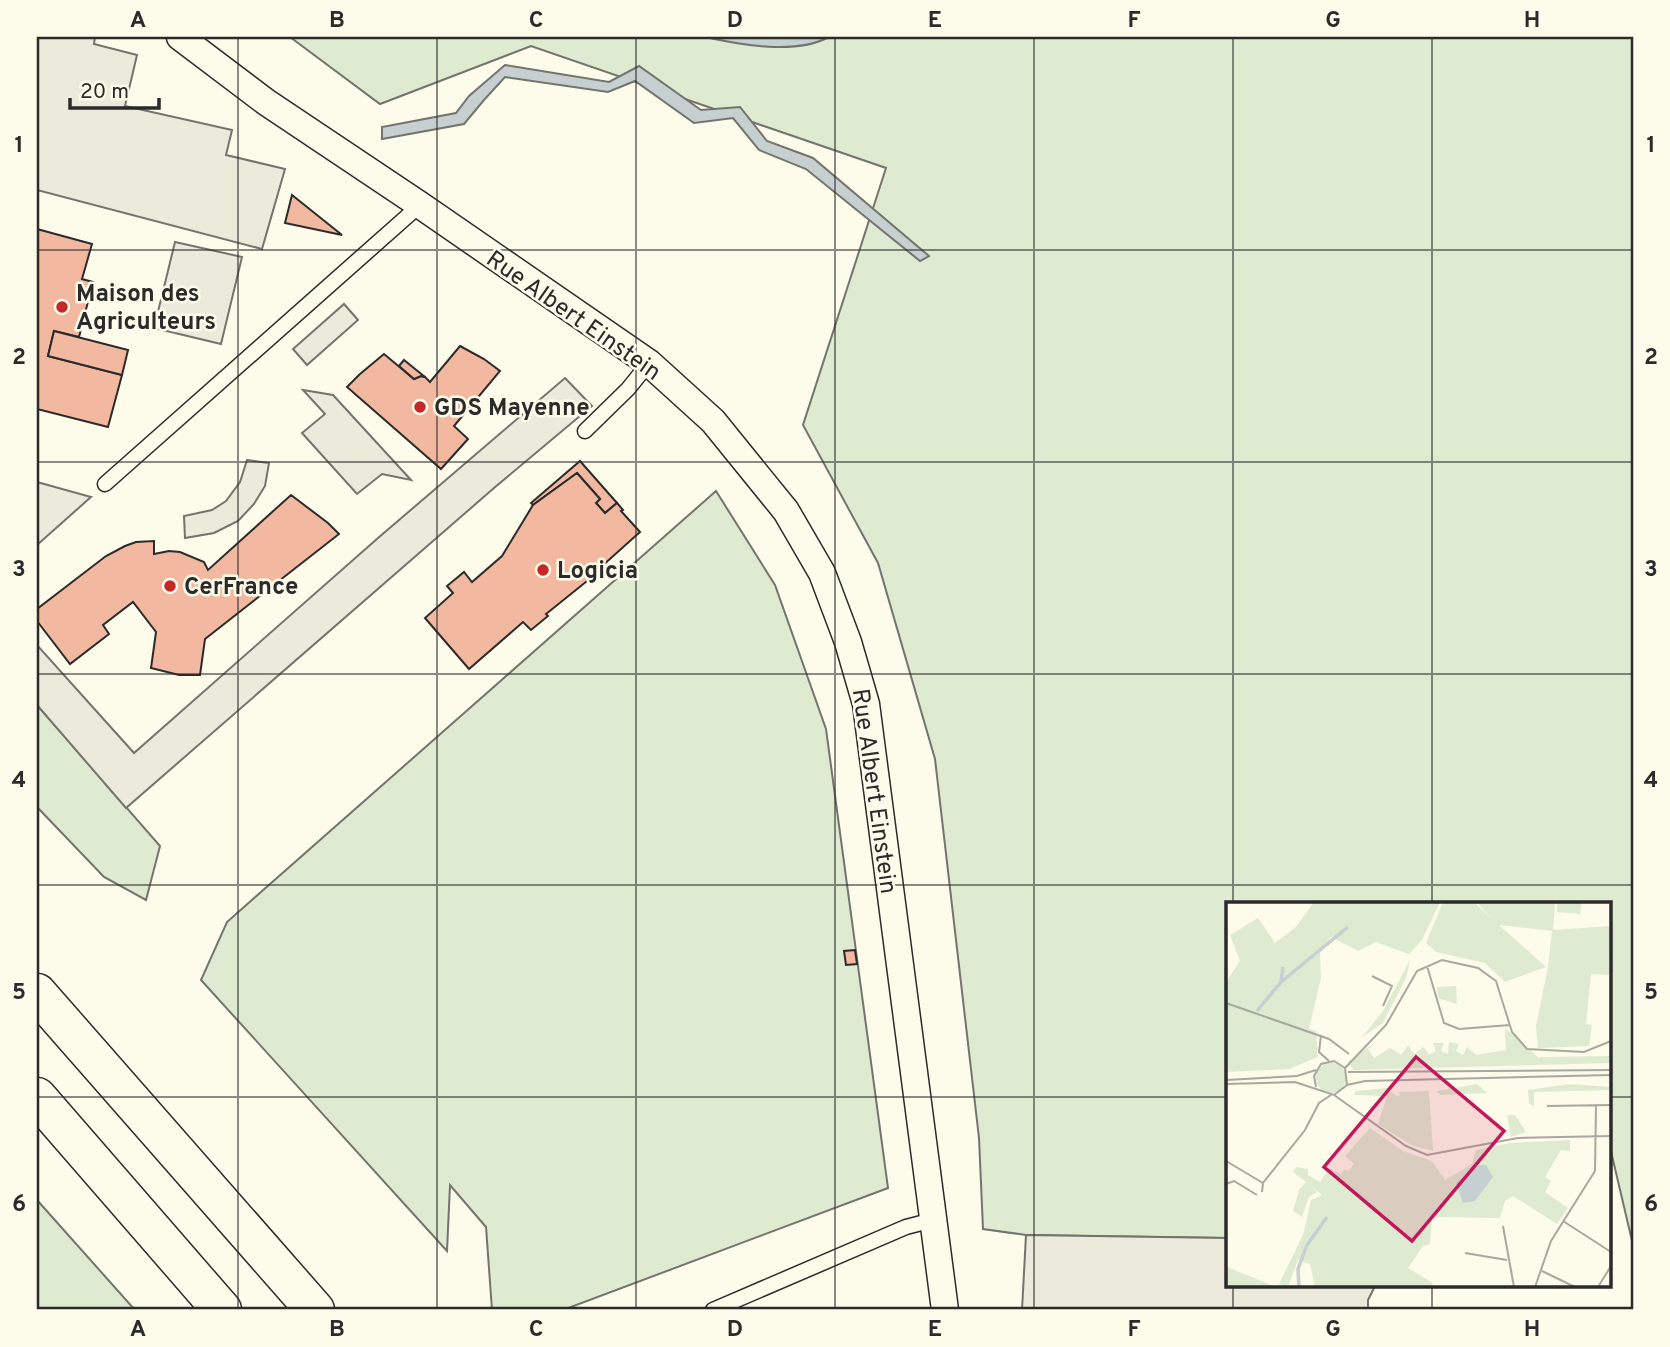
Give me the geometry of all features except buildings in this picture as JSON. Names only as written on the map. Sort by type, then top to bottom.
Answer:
[{"type":"main road","points":[[37,993],[315,1310]]},
{"type":"main road","points":[[37,1097],[222,1310]]},
{"type":"street","name":"Rue Albert Einstein","points":[[180,37],[266,102],[649,363],[713,421],[786,511],[822,573],[848,642],[866,704],[945,1310]]},
{"type":"lane","points":[[105,484],[420,205]]},
{"type":"lane","points":[[585,431],[628,389],[649,363]]},
{"type":"lane","points":[[713,1310],[906,1227],[933,1220]]},
{"type":"green space","points":[[290,37],[1633,37],[1633,1245],[1610,1147],[1610,902],[1226,902],[1226,1238],[1026,1235],[983,1229],[979,1138],[935,759],[878,563],[803,425],[886,168],[531,46],[380,104]]},
{"type":"green space","points":[[716,491],[775,585],[826,729],[888,1188],[563,1310],[492,1310],[486,1227],[450,1185],[447,1251],[201,980],[227,922]]},
{"type":"green space","points":[[37,705],[160,846],[146,900],[104,877],[37,807]]},
{"type":"green space","points":[[37,1200],[135,1310],[37,1310]]},
{"type":"shaded area","points":[[37,37],[95,37],[94,44],[137,55],[125,106],[232,130],[226,155],[285,169],[262,249],[37,190]]},
{"type":"shaded area","points":[[705,37],[829,37],[801,46],[768,47]]},
{"type":"shaded area","points":[[505,65],[609,82],[639,66],[701,110],[740,107],[767,141],[813,158],[929,256],[920,261],[806,169],[759,150],[733,118],[694,123],[635,81],[608,92],[505,77],[464,124],[382,139],[382,127],[456,113],[469,96]]},
{"type":"shaded area","points":[[175,242],[242,257],[221,344],[154,328]]},
{"type":"shaded area","points":[[344,304],[358,320],[307,365],[293,349]]},
{"type":"shaded area","points":[[565,378],[592,406],[126,808],[37,705],[37,645],[134,753]]},
{"type":"shaded area","points":[[303,390],[333,395],[411,480],[382,474],[357,494],[302,433],[325,414]]},
{"type":"shaded area","points":[[247,460],[269,463],[265,486],[254,504],[238,521],[214,533],[185,538],[184,516],[212,510],[226,501],[240,482]]},
{"type":"shaded area","points":[[37,482],[91,497],[37,545]]},
{"type":"shaded area","points":[[1026,1235],[1226,1238],[1226,1288],[1374,1288],[1368,1300],[1368,1310],[1022,1310]]},
{"type":"place","name":"Maison des Agriculteurs","points":[[62,307]]},
{"type":"place","name":"GDS Mayenne","points":[[420,407]]},
{"type":"place","name":"Logicia","points":[[543,570]]},
{"type":"place","name":"CerFrance","points":[[170,586]]}]
